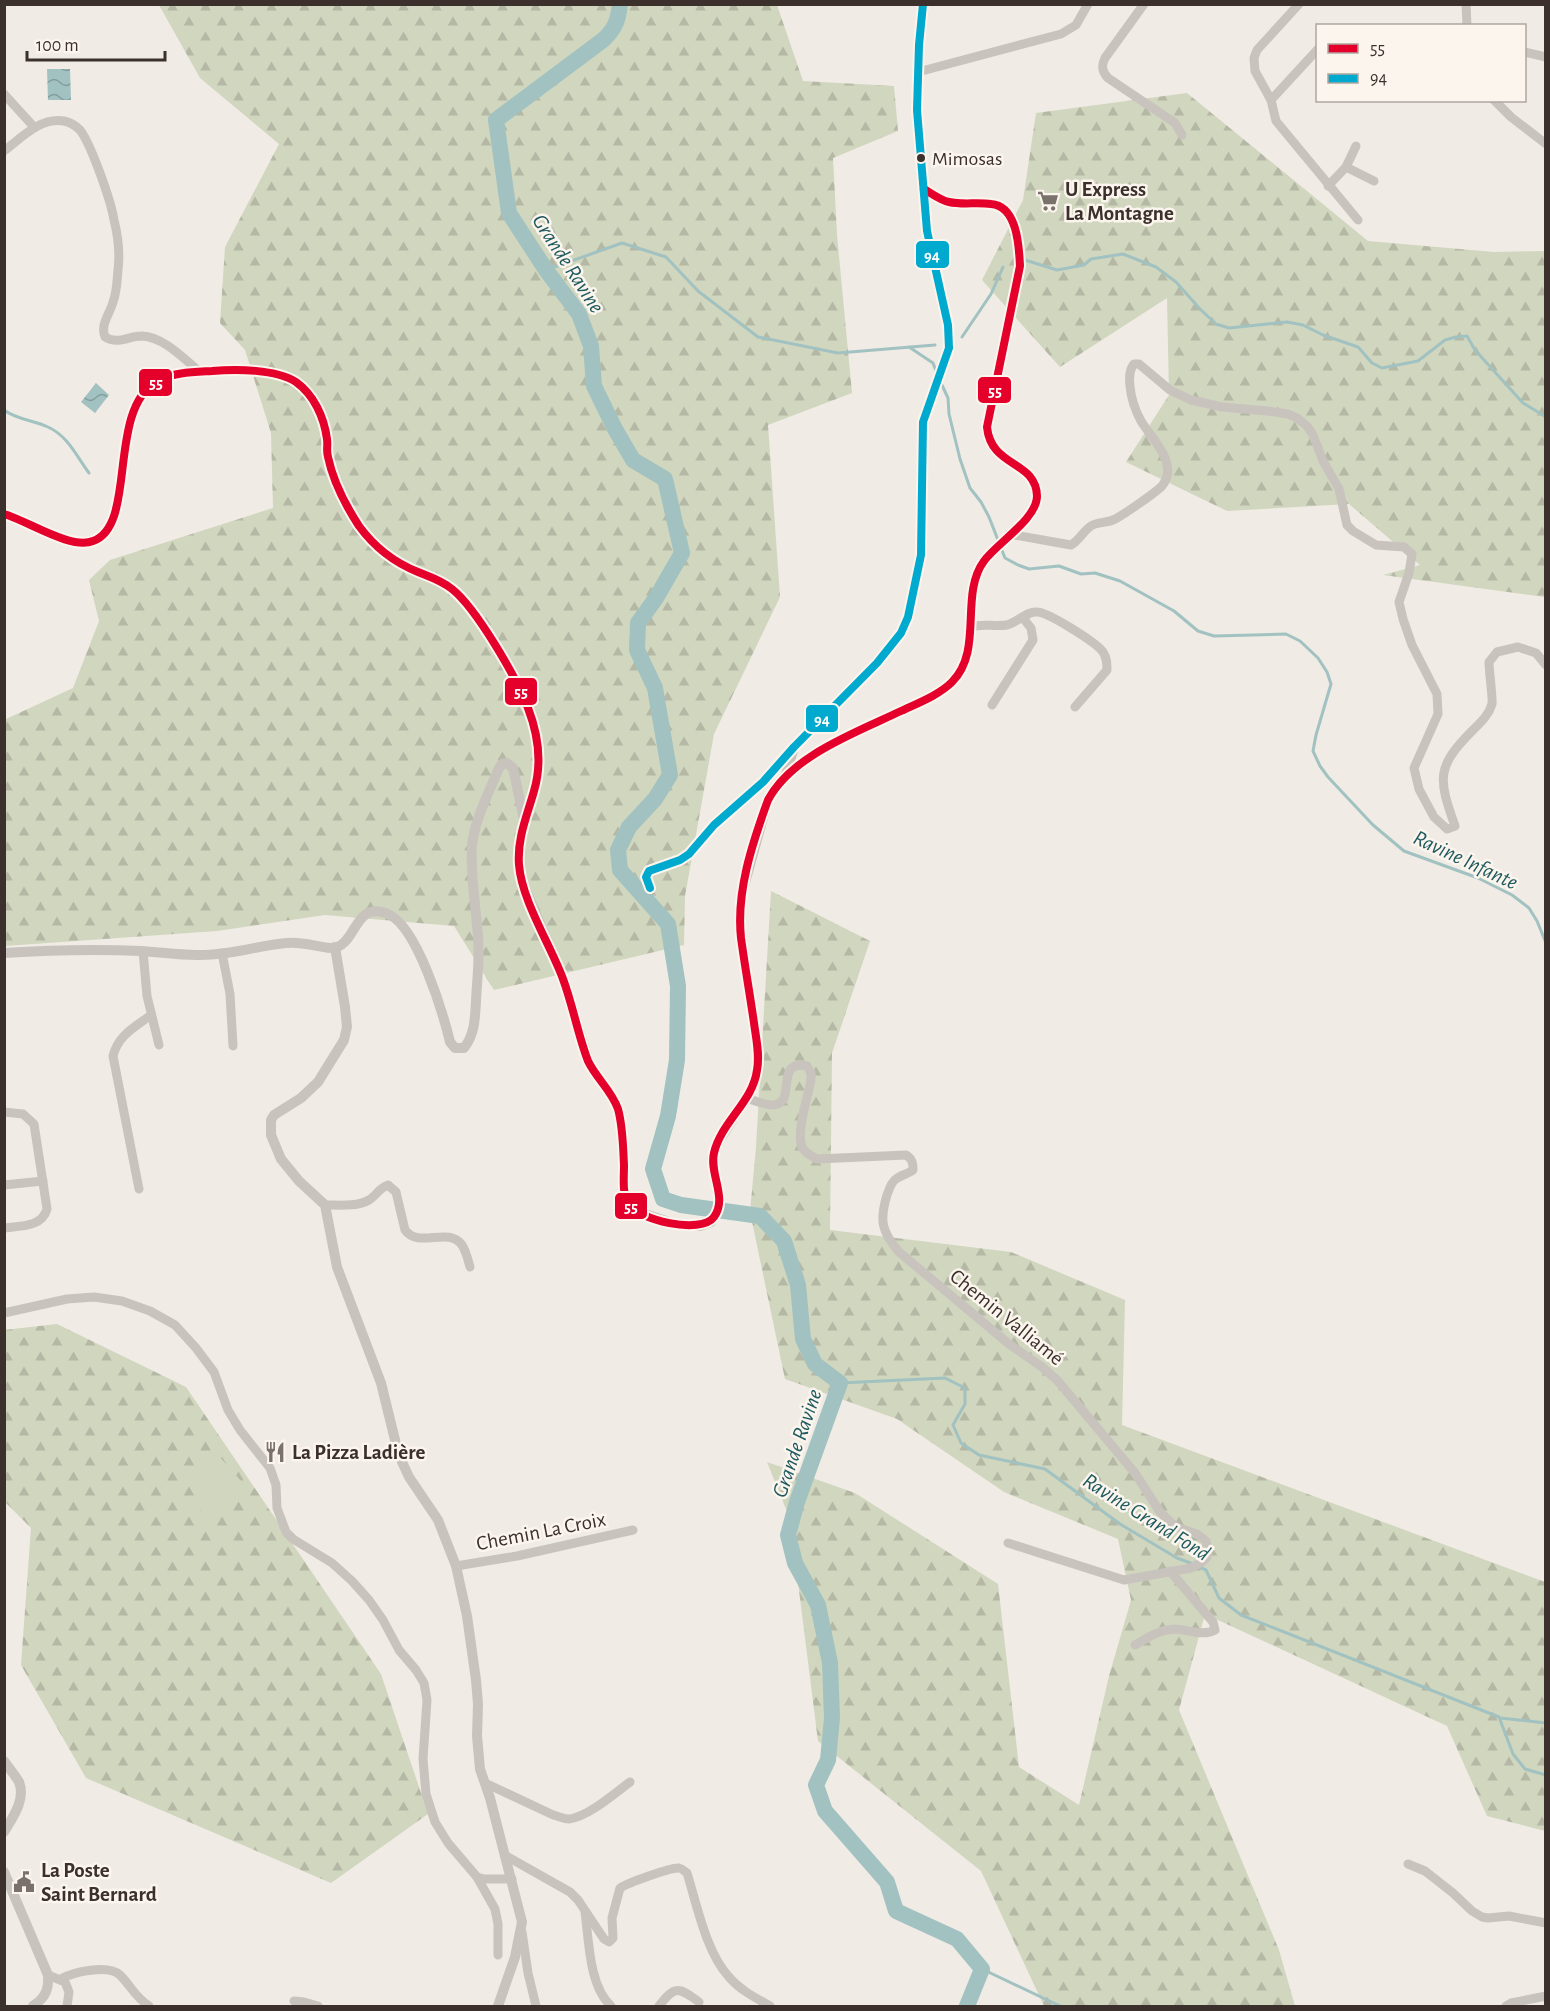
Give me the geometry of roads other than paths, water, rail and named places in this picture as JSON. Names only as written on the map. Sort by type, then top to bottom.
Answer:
[{"type":"street","points":[[650,888],[646,877],[649,871],[680,860],[688,854],[714,825],[763,782],[794,747],[877,663],[901,633],[908,617],[921,555],[923,422],[949,348],[948,325],[927,231],[917,110],[919,45],[924,4]]},
{"type":"street","points":[[918,72],[1061,34],[1076,25],[1088,4]]},
{"type":"street","points":[[1144,4],[1105,58],[1102,69],[1108,78],[1175,123],[1182,135]]},
{"type":"street","points":[[1299,4],[1257,50],[1254,58],[1255,71],[1271,100],[1276,121],[1358,220]]},
{"type":"street","points":[[1466,4],[1467,24]]},
{"type":"street","points":[[1271,100],[1316,50]]},
{"type":"street","points":[[1526,52],[1545,57]]},
{"type":"street","points":[[4,94],[34,128]]},
{"type":"street","points":[[1496,102],[1545,144]]},
{"type":"street","points":[[4,151],[34,128],[52,121],[65,121],[79,129],[90,147],[114,218],[118,257],[114,300],[104,323],[105,336],[116,341],[143,336],[153,339],[171,349],[200,372]]},
{"type":"street","points":[[1328,186],[1346,167],[1356,146]]},
{"type":"street","points":[[1346,167],[1374,181]]},
{"type":"street","points":[[4,514],[63,539],[78,543],[97,540],[112,523],[119,491],[127,430],[140,398],[148,388],[173,375],[227,369],[275,374],[293,380],[315,401],[327,436],[327,455],[334,478],[365,534],[377,548],[394,560],[435,578],[452,589],[466,603],[495,645],[529,709],[538,745],[539,767],[536,787],[520,838],[519,862],[522,881],[563,978],[590,1065],[618,1107],[623,1142],[624,1186],[628,1203],[639,1212],[675,1224],[700,1226],[711,1222],[716,1215],[719,1200],[712,1159],[717,1144],[753,1087],[757,1074],[758,1060],[741,933],[741,897],[768,800],[775,786],[786,774],[813,756],[913,706],[950,684],[960,674],[968,650],[976,575],[984,561],[1034,508],[1037,498],[1034,480],[996,451],[991,443],[987,427],[1020,266],[1019,247],[1009,212],[1002,206],[993,204],[947,201],[924,189]]},
{"type":"street","points":[[1009,534],[1071,545],[1090,526],[1114,519],[1161,487],[1167,473],[1165,459],[1141,421],[1131,397],[1129,380],[1131,369],[1134,364],[1139,364],[1170,390],[1191,400],[1297,418],[1313,435],[1323,461],[1339,489],[1347,525],[1376,545],[1404,547],[1412,554],[1409,573],[1399,602],[1412,645],[1437,694],[1438,714],[1414,768],[1419,789],[1429,808],[1434,817],[1447,829],[1455,826],[1442,784],[1445,764],[1462,741],[1485,717],[1492,703],[1489,662],[1497,652],[1518,647],[1536,653],[1545,665]]},
{"type":"street","points":[[970,627],[1006,625],[1031,612],[1038,611],[1055,618],[1102,650],[1108,663],[1107,670],[1075,707]]},
{"type":"street","points":[[992,705],[1033,640],[1030,628],[1023,618]]},
{"type":"street","points":[[794,747],[801,758],[813,756]]},
{"type":"street","points":[[786,774],[794,747]]},
{"type":"street","points":[[4,953],[143,951],[198,956],[297,942],[335,947],[344,942],[363,916],[372,911],[390,914],[397,920],[428,971],[450,1042],[455,1048],[464,1048],[471,1039],[474,1026],[478,973],[472,843],[479,817],[502,764],[507,763],[513,768],[524,820]]},
{"type":"street","points":[[335,947],[347,1027],[344,1040],[335,1058],[318,1082],[301,1098],[274,1115],[270,1126],[273,1144],[281,1159],[299,1181],[325,1205],[337,1267],[381,1383],[402,1462],[438,1520],[456,1566],[467,1616],[476,1680],[480,1769],[521,1912],[528,1973],[536,2007]]},
{"type":"street","points":[[143,951],[143,970],[159,1045]]},
{"type":"street","points":[[222,953],[230,994],[233,1046]]},
{"type":"street","points":[[139,1189],[113,1056],[122,1035],[151,1015]]},
{"type":"street","name":"Chemin Valliamé","points":[[746,1098],[772,1105],[779,1104],[785,1097],[788,1072],[800,1064],[807,1066],[811,1073],[811,1080],[801,1130],[803,1149],[810,1156],[817,1159],[845,1159],[906,1155],[911,1158],[913,1170],[896,1179],[887,1197],[882,1217],[888,1239],[899,1252],[1009,1344],[1057,1380],[1135,1473],[1160,1512],[1176,1527],[1197,1534],[1206,1541],[1208,1550],[1207,1557],[1191,1568],[1124,1580],[1008,1543]]},
{"type":"street","points":[[4,1112],[23,1114],[34,1124],[47,1209],[44,1217],[35,1223],[4,1228]]},
{"type":"street","points":[[4,1185],[43,1180]]},
{"type":"street","points":[[325,1205],[365,1202],[385,1185],[391,1186],[396,1192],[409,1235],[418,1239],[455,1240],[462,1245],[471,1267]]},
{"type":"street","points":[[4,1313],[67,1299],[94,1297],[122,1301],[150,1311],[175,1325],[196,1348],[214,1372],[228,1410],[240,1430],[270,1468],[276,1485],[277,1509],[286,1532],[293,1539],[332,1563],[352,1581],[369,1600],[399,1650],[424,1683],[427,1700],[423,1759],[426,1794],[435,1822],[448,1843],[477,1877],[495,1909],[498,1924],[498,1956]]},
{"type":"street","name":"Chemin La Croix","points":[[456,1566],[518,1557],[633,1530]]},
{"type":"street","points":[[1135,1645],[1157,1632],[1166,1630],[1176,1629],[1191,1633],[1211,1632],[1215,1629],[1213,1623],[1170,1571]]},
{"type":"street","points":[[4,1832],[19,1805],[21,1794],[19,1782],[5,1762]]},
{"type":"street","points":[[485,1783],[551,1814],[571,1819],[598,1806],[630,1782]]},
{"type":"street","points":[[506,1856],[570,1892],[585,1909],[604,1939],[609,1942],[613,1938],[612,1918],[620,1888],[669,1870],[680,1868],[684,1870],[709,1942],[721,1967],[735,1983],[770,2007]]},
{"type":"street","points":[[1408,1864],[1425,1871],[1482,1917],[1509,1916],[1545,1923]]},
{"type":"street","points":[[4,1872],[48,1975],[47,1992],[33,2007]]},
{"type":"street","points":[[477,1877],[484,1880],[512,1879]]},
{"type":"street","points":[[585,1909],[596,1984],[611,2007]]},
{"type":"street","points":[[498,2007],[522,1931]]},
{"type":"street","points":[[61,1979],[82,1971],[111,1971],[120,1975],[133,1993],[149,2007]]},
{"type":"street","points":[[48,1975],[65,1982],[68,1989],[67,2007]]},
{"type":"street","points":[[659,2007],[669,1993],[678,1989],[684,1990],[699,2002]]},
{"type":"street","points":[[1506,2007],[1511,2002],[1545,1996]]},
{"type":"street","points":[[294,2001],[304,2001],[318,2007]]},
{"type":"water","points":[[47,69],[70,69],[71,100],[48,100]]},
{"type":"water","points":[[96,383],[109,395],[95,413],[81,402]]},
{"type":"waterway","name":"Grande Ravine","points":[[620,4],[615,24],[603,40],[496,120],[509,213],[546,270],[579,314],[591,346],[594,386],[633,460],[665,479],[682,553],[656,598],[638,623],[637,650],[655,688],[670,775],[655,799],[629,827],[618,850],[620,870],[668,924],[678,986],[677,1060],[668,1116],[653,1169],[663,1199],[681,1205],[760,1216],[784,1241],[798,1285],[803,1339],[815,1364],[840,1383],[797,1502],[788,1535],[795,1563],[818,1605],[830,1663],[832,1718],[828,1760],[816,1785],[825,1811],[887,1882],[896,1911],[957,1939],[982,1969],[967,2006]]},
{"type":"waterway","points":[[546,270],[622,243],[666,257],[698,291],[758,337],[838,353],[935,345]]},
{"type":"waterway","points":[[1025,260],[1057,270],[1084,265],[1091,259],[1123,254],[1156,267],[1176,282],[1216,324],[1229,328],[1287,322],[1303,325],[1323,335],[1358,347],[1372,363],[1382,368],[1418,361],[1445,340],[1467,336],[1475,350],[1523,403],[1546,417]]},
{"type":"waterway","points":[[962,337],[991,294],[1003,267]]},
{"type":"waterway","name":"Ravine Infante","points":[[909,347],[933,363],[936,371]]},
{"type":"waterway","name":"Ravine Infante","points":[[941,383],[948,398],[949,414],[970,488],[989,517],[1005,558],[1029,569],[1059,566],[1081,574],[1095,573],[1120,581],[1174,611],[1198,631],[1214,636],[1286,634],[1300,641],[1318,658],[1331,684],[1313,751],[1328,777],[1373,825],[1404,851],[1478,878],[1512,895],[1529,908],[1546,943]]},
{"type":"waterway","points":[[4,410],[55,431],[72,447],[89,473]]},
{"type":"waterway","name":"Ravine Grand Fond","points":[[840,1383],[945,1378],[965,1388],[965,1404],[953,1425],[961,1443],[979,1455],[1045,1469],[1120,1524],[1177,1558],[1193,1564]]},
{"type":"waterway","name":"Ravine Grand Fond","points":[[1199,1567],[1206,1570],[1219,1598],[1241,1615],[1499,1717],[1513,1754],[1525,1769],[1546,1775]]},
{"type":"waterway","points":[[1500,1718],[1546,1723]]},
{"type":"waterway","points":[[982,1969],[1060,2006]]},
{"type":"place","name":"Mimosas","points":[[921,158]]},
{"type":"place","name":"U Express La Montagne","points":[[1048,201]]},
{"type":"place","name":"La Pizza Ladière","points":[[275,1452]]},
{"type":"place","name":"La Poste Saint Bernard","points":[[24,1882]]}]
